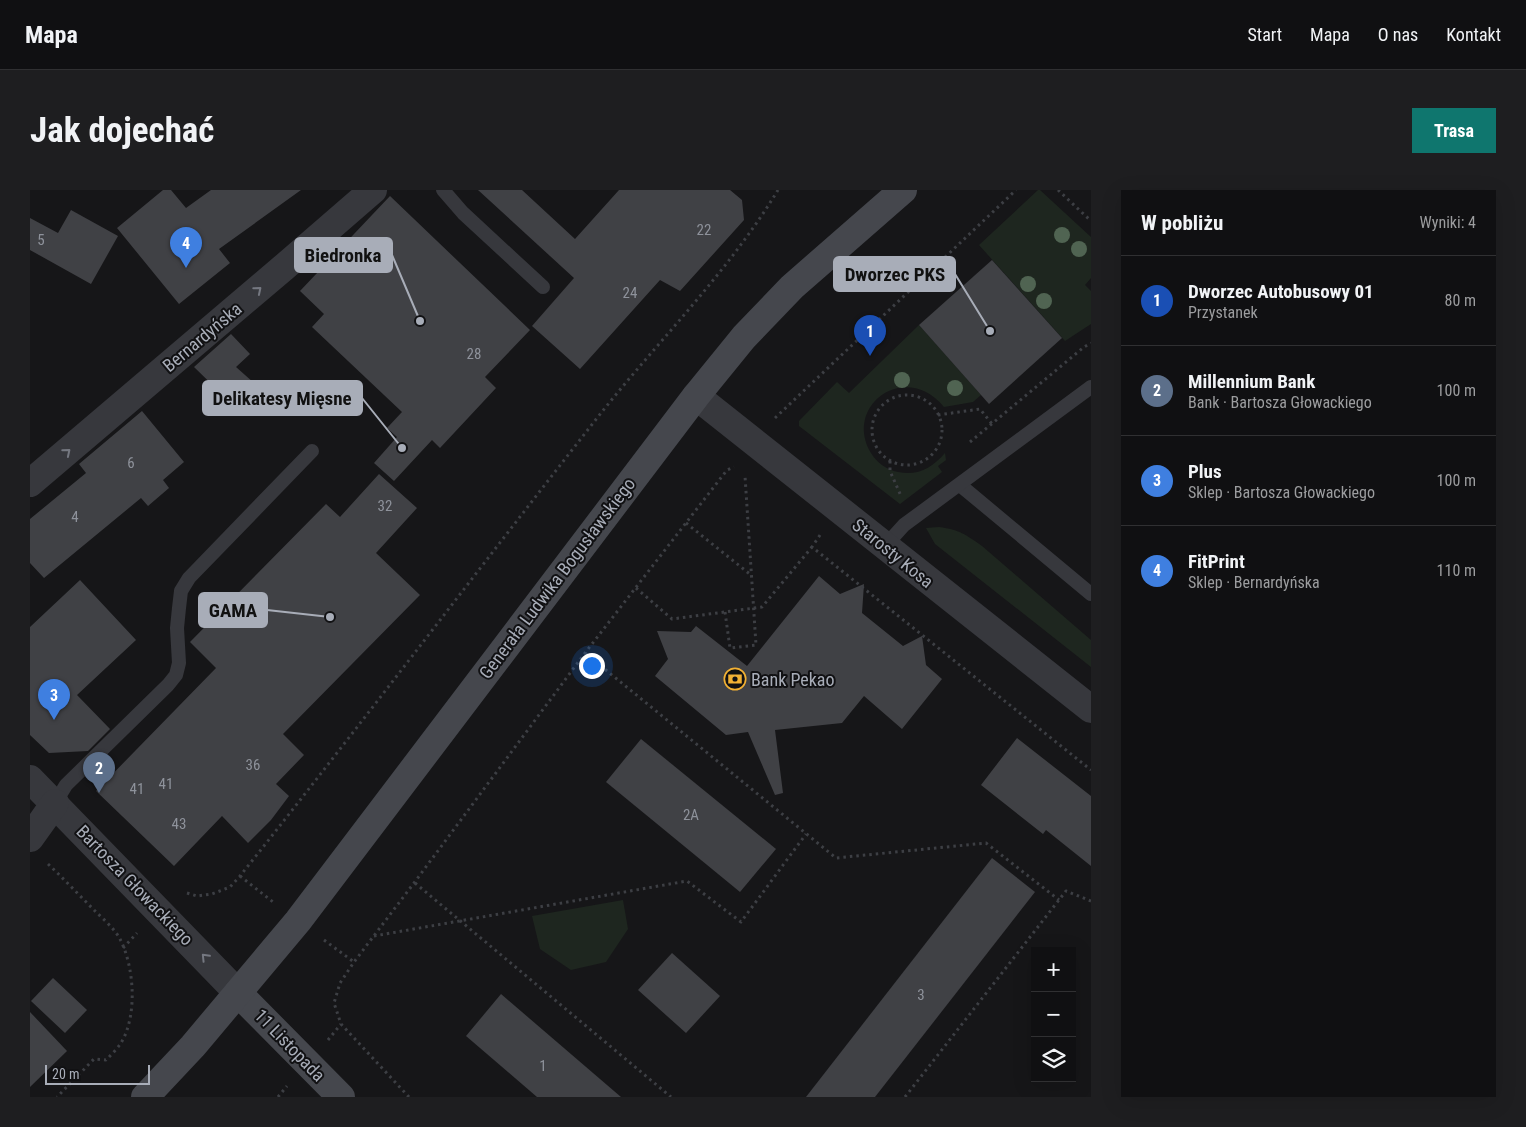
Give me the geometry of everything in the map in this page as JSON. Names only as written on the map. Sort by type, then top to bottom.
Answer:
[{"type":"street","name":"Bernardyńska","points":[[30,484],[373,190]]},
{"type":"street","name":"Generała Ludwika Bogusławskiego","points":[[145,1097],[193,1046],[316,899],[475,686],[696,396],[744,338],[792,287],[903,190]]},
{"type":"street","name":"Starosty Kosa","points":[[696,396],[1091,710]]},
{"type":"street","name":"Bartosza Głowackiego","points":[[30,779],[238,993]]},
{"type":"street","points":[[37,848],[55,804]]},
{"type":"street","name":"11 Listopada","points":[[238,993],[341,1097]]},
{"type":"lane","points":[[443,190],[463,213],[543,287]]},
{"type":"lane","points":[[885,546],[910,520],[1091,387]]},
{"type":"lane","points":[[55,804],[66,785],[176,675],[178,663],[177,628],[181,591],[188,578],[312,452]]},
{"type":"lane","points":[[960,485],[1091,594]]},
{"type":"path","points":[[184,892],[197,896],[212,894],[230,886],[240,876],[406,666],[603,411],[738,249],[778,190]]},
{"type":"path","points":[[756,442],[773,420],[1015,190]]},
{"type":"path","points":[[1058,190],[1091,220]]},
{"type":"path","points":[[964,447],[1091,343]]},
{"type":"path","points":[[905,395],[916,396],[926,400],[941,419],[940,443],[934,453],[925,460],[913,465],[902,465],[890,461],[875,445],[872,434],[872,423],[877,412],[884,403],[905,395]]},
{"type":"path","points":[[938,415],[980,409],[992,424]]},
{"type":"path","points":[[890,461],[890,471],[900,491],[910,520]]},
{"type":"path","points":[[409,1097],[341,1024],[334,1003],[340,984],[373,936],[585,653],[727,470],[736,466],[740,469]]},
{"type":"path","points":[[726,612],[730,648],[756,645],[744,473],[752,479]]},
{"type":"path","points":[[686,523],[751,575]]},
{"type":"path","points":[[636,588],[672,619],[762,607],[822,534],[814,528]]},
{"type":"path","points":[[812,546],[1091,770]]},
{"type":"path","points":[[585,653],[836,858],[986,843],[1059,900]]},
{"type":"path","points":[[373,936],[687,881],[741,922],[806,834]]},
{"type":"path","points":[[37,848],[119,938],[131,973],[132,1000],[127,1028],[121,1043],[106,1060],[94,1060],[57,1097]]},
{"type":"path","points":[[414,883],[672,1097]]},
{"type":"path","points":[[905,1097],[1066,891],[1091,901]]},
{"type":"shaded area","points":[[1038,190],[1091,237],[1091,278],[1085,285],[1091,291],[1091,324],[1065,341],[979,245]]},
{"type":"shaded area","points":[[919,325],[981,395],[973,402],[944,407],[929,394],[912,388],[896,389],[882,395],[872,405],[865,419],[864,436],[871,453],[882,465],[898,472],[918,472],[930,467],[945,453],[946,460],[938,466],[942,472],[900,504],[799,426],[799,421],[837,382],[849,393]]},
{"type":"shaded area","points":[[939,527],[962,533],[982,546],[1091,640],[1091,667],[935,544],[926,528]]},
{"type":"shaded area","points":[[623,900],[628,929],[606,962],[571,970],[540,949],[532,916]]},
{"type":"building","points":[[163,190],[171,190],[186,208],[211,190],[301,190],[219,249],[230,263],[179,304],[117,228]]},
{"type":"building","points":[[478,190],[522,190],[575,239],[619,190],[730,190],[742,200],[744,220],[680,291],[660,280],[580,369],[532,326],[574,278]]},
{"type":"building","points":[[390,196],[530,330],[485,377],[496,388],[440,448],[432,440],[394,481],[374,463],[397,437],[387,428],[402,412],[312,327],[324,314],[300,291]]},
{"type":"building","points":[[71,210],[118,236],[91,284],[30,250],[30,218],[58,233]]},
{"type":"building","points":[[992,260],[1062,338],[989,404],[919,325]]},
{"type":"building","points":[[231,334],[250,354],[236,367],[254,383],[233,405],[194,367]]},
{"type":"building","points":[[142,411],[184,462],[163,480],[169,488],[148,506],[141,498],[44,578],[30,563],[30,519],[86,473],[79,464]]},
{"type":"building","points":[[379,474],[417,508],[376,553],[420,595],[283,734],[304,755],[276,784],[289,796],[271,820],[248,843],[222,816],[174,866],[96,791],[216,668],[190,642],[326,504],[340,517]]},
{"type":"building","points":[[819,576],[840,594],[864,584],[862,613],[903,646],[922,636],[926,665],[942,679],[902,729],[864,696],[842,723],[775,730],[783,793],[775,795],[748,732],[726,735],[655,676],[668,659],[657,631],[691,632],[696,626],[747,666]]},
{"type":"building","points":[[80,580],[136,640],[77,695],[110,729],[88,751],[49,753],[30,735],[30,627]]},
{"type":"building","points":[[1017,738],[1091,796],[1091,866],[1046,830],[1043,834],[981,785]]},
{"type":"building","points":[[641,739],[776,849],[740,892],[606,782]]},
{"type":"building","points":[[992,858],[1035,892],[875,1097],[806,1097]]},
{"type":"building","points":[[672,953],[720,996],[686,1033],[638,990]]},
{"type":"building","points":[[53,978],[87,1010],[65,1033],[31,1001]]},
{"type":"building","points":[[501,994],[621,1097],[537,1097],[466,1036]]},
{"type":"building","points":[[30,1012],[67,1051],[30,1087]]},
{"type":"place","name":"FitPrint","points":[[186,268]]},
{"type":"place","name":"Biedronka","points":[[420,321]]},
{"type":"place","name":"Dworzec PKS","points":[[990,331]]},
{"type":"place","name":"Dworzec Autobusowy 01","points":[[870,356]]},
{"type":"place","name":"Delikatesy Mięsne","points":[[402,448]]},
{"type":"place","name":"GAMA","points":[[330,617]]},
{"type":"place","name":"Bank Pekao","points":[[735,679]]},
{"type":"place","name":"Plus","points":[[54,720]]},
{"type":"place","name":"Millennium Bank","points":[[99,793]]}]
